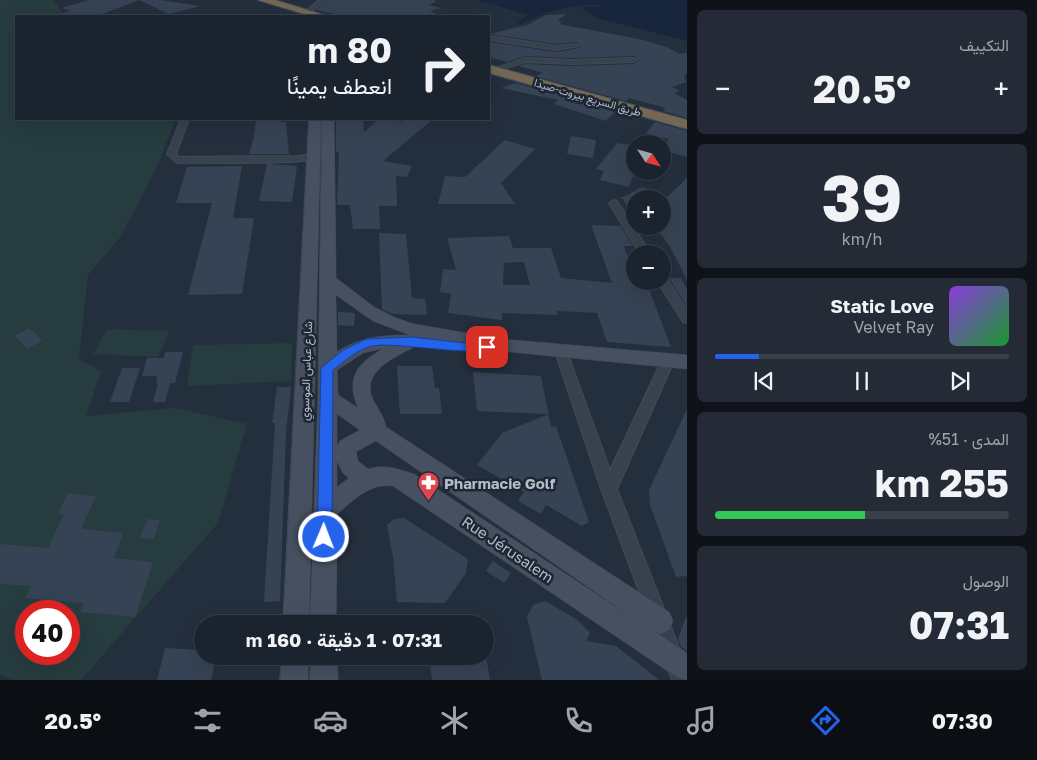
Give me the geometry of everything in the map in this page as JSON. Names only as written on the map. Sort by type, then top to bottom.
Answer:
[{"type":"highway","points":[[260,1],[313,15]]},
{"type":"highway","name":"طريق السريع بيروت-صيدا","points":[[496,68],[687,119]]},
{"type":"highway","name":"طريق السريع بيروت-صيدا","points":[[496,68],[687,125]]},
{"type":"street","points":[[313,15],[322,0]]},
{"type":"street","points":[[490,38],[556,48],[576,46]]},
{"type":"street","points":[[496,68],[526,60],[565,62],[634,60]]},
{"type":"street","points":[[185,120],[171,154],[177,160],[321,156]]},
{"type":"street","name":"شارع عباس الموسوي","points":[[315,120],[321,156],[328,280],[324,615]]},
{"type":"street","name":"شارع عباس الموسوي","points":[[296,615],[321,156],[328,120]]},
{"type":"street","points":[[614,203],[640,245]]},
{"type":"street","points":[[328,280],[352,300],[389,322],[413,330],[476,337],[500,345],[687,362]]},
{"type":"street","points":[[668,290],[687,319]]},
{"type":"street","points":[[327,368],[347,353],[370,342],[412,341],[474,348],[500,345]]},
{"type":"street","points":[[365,479],[346,461],[345,451],[353,442],[364,439],[376,431],[376,424],[366,406],[361,390],[364,372],[374,361],[412,341]]},
{"type":"street","points":[[561,352],[609,489],[681,670]]},
{"type":"street","points":[[609,489],[668,361]]},
{"type":"street","name":"Rue Jérusalem","points":[[328,398],[660,621]]},
{"type":"street","name":"Rue Jérusalem","points":[[325,510],[365,479],[382,473],[394,475],[406,481],[681,670]]},
{"type":"street","points":[[294,680],[295,665]]},
{"type":"street","points":[[324,665],[324,680]]},
{"type":"green space","points":[[0,0],[53,0],[64,15],[15,15],[15,120],[175,120],[158,165],[121,236],[88,275],[79,359],[101,371],[86,416],[175,408],[247,424],[218,523],[81,680],[15,680],[0,675]]},
{"type":"green space","points":[[107,329],[169,331],[158,357],[93,354]]},
{"type":"green space","points":[[292,343],[291,381],[187,386],[193,345]]},
{"type":"water","points":[[477,0],[687,0],[687,41],[597,18],[583,10],[582,7],[603,7],[593,5],[572,6],[550,12],[521,24],[517,22],[529,15]]},
{"type":"building","points":[[88,0],[139,0],[100,15],[60,15],[70,11],[62,8]]},
{"type":"building","points":[[139,0],[161,0],[200,6],[169,14]]},
{"type":"building","points":[[327,0],[435,0],[436,2],[428,5],[442,8],[430,11],[438,15],[338,15],[316,10]]},
{"type":"building","points":[[566,14],[557,21],[562,22],[559,24],[639,39],[667,47],[679,54],[687,53],[687,72],[684,77],[687,82],[672,87],[680,91],[674,93],[687,100],[687,118],[663,111],[666,108],[629,98],[626,101],[535,76],[543,73],[519,66],[526,64],[573,66],[634,64],[639,61],[635,56],[573,58],[526,56],[507,62],[490,57],[490,42],[556,52],[581,46],[576,42],[556,44],[490,34],[527,25],[546,15]]},
{"type":"building","points":[[516,83],[616,111],[606,121],[554,104],[558,100],[501,88]]},
{"type":"building","points":[[256,120],[281,120],[280,122],[286,122],[289,154],[249,154],[254,137]]},
{"type":"building","points":[[336,120],[363,120],[364,132],[378,120],[402,122],[403,120],[432,120],[383,161],[412,166],[407,177],[396,176],[397,206],[379,206],[380,229],[353,229],[350,205],[337,205],[339,152],[336,152]]},
{"type":"building","points":[[655,122],[687,131],[687,157],[671,152],[671,135],[646,133]]},
{"type":"building","points":[[571,136],[596,140],[593,158],[567,154]]},
{"type":"building","points":[[505,140],[535,149],[501,183],[515,204],[438,204],[445,176],[465,177]]},
{"type":"building","points":[[617,143],[626,144],[626,180],[632,180],[629,187],[600,180],[604,171],[596,169]]},
{"type":"building","points":[[267,164],[297,166],[292,202],[259,201]]},
{"type":"building","points":[[242,166],[233,218],[254,218],[242,294],[188,295],[212,203],[176,203],[187,167]]},
{"type":"building","points":[[687,178],[687,280],[671,249],[671,245],[669,245],[661,235],[671,235],[671,193]]},
{"type":"building","points":[[642,187],[650,190],[636,190]]},
{"type":"building","points":[[626,195],[626,205],[623,199],[619,199]]},
{"type":"building","points":[[591,225],[621,226],[632,245],[624,246],[626,252],[626,290],[649,290],[671,347],[607,342],[597,313],[557,311],[558,315],[502,313],[502,320],[448,313],[451,294],[440,292],[443,269],[456,270],[447,238],[509,236],[513,248],[551,248],[561,278],[612,283]],"holes":[[[524,262],[530,285],[503,285],[504,263]]]},
{"type":"building","points":[[379,233],[406,234],[412,298],[425,299],[427,315],[393,314],[382,309]]},
{"type":"building","points":[[671,278],[681,278],[687,289],[687,307],[671,281]]},
{"type":"building","points":[[338,312],[355,313],[354,326],[338,325]]},
{"type":"building","points":[[29,328],[42,340],[28,349],[15,336]]},
{"type":"building","points":[[166,352],[183,352],[175,383],[170,383],[165,402],[153,402],[158,383],[156,383],[157,376],[142,376],[147,358],[163,358]]},
{"type":"building","points":[[397,366],[432,366],[435,388],[439,388],[442,414],[400,414]]},
{"type":"building","points":[[122,368],[140,368],[129,402],[110,402]]},
{"type":"building","points":[[473,372],[541,376],[548,414],[477,411]]},
{"type":"building","points":[[277,387],[291,387],[286,433],[280,601],[264,602],[275,423],[272,423]]},
{"type":"building","points":[[687,409],[687,576],[676,577],[650,505],[649,490]]},
{"type":"building","points":[[548,414],[551,427],[556,426],[589,522],[582,526],[546,505],[541,514],[518,501],[524,492],[477,465],[502,433]]},
{"type":"building","points":[[68,493],[96,496],[81,529],[123,533],[114,558],[153,562],[135,617],[80,612],[84,603],[80,603],[80,600],[25,598],[31,586],[0,584],[0,544],[48,548],[64,514],[58,514]]},
{"type":"building","points":[[404,518],[468,559],[466,573],[445,603],[397,602],[393,557],[387,525],[394,519]]},
{"type":"building","points":[[147,519],[160,520],[154,539],[140,538]]},
{"type":"building","points":[[493,561],[511,573],[504,583],[486,571]]},
{"type":"building","points":[[545,601],[578,620],[590,633],[586,641],[616,646],[659,680],[542,680],[527,617],[533,605]]},
{"type":"building","points":[[686,617],[687,651],[681,647],[678,639]]},
{"type":"building","points":[[165,648],[194,650],[194,665],[215,665],[211,680],[157,680]]},
{"type":"building","points":[[430,665],[488,665],[490,680],[432,680]]},
{"type":"place","name":"Pharmacie Golf","points":[[428,502]]},
{"type":"route","points":[[324,537],[328,398],[327,368],[359,346],[385,340],[474,348],[487,347]]}]
